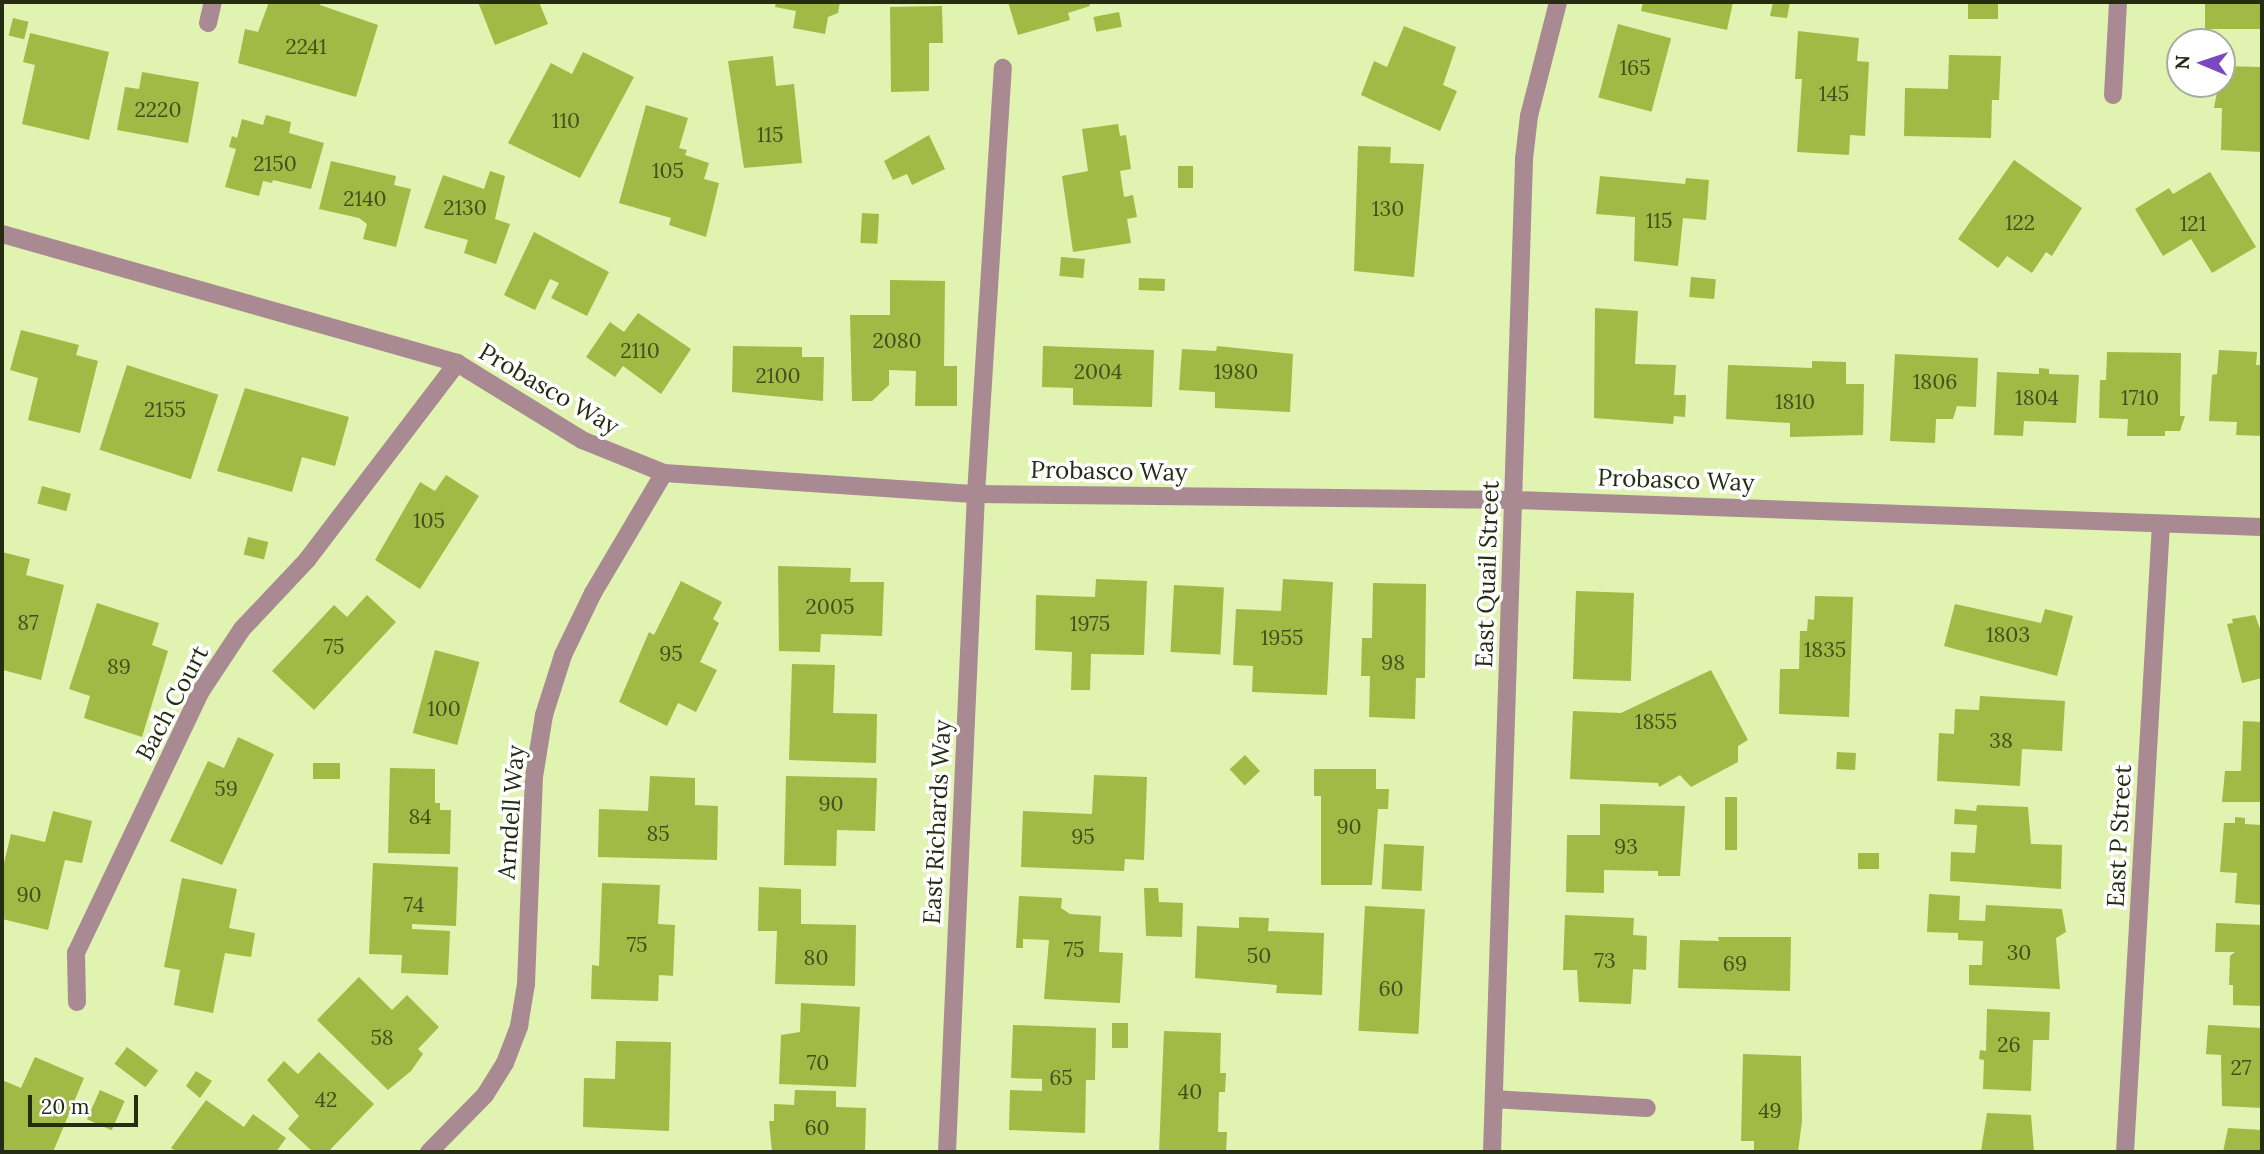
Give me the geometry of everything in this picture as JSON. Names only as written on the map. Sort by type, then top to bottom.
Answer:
[{"type":"street","points":[[208,23],[213,2]]},
{"type":"street","name":"East Quail Street","points":[[1492,1152],[1515,500],[1516,294],[1529,116],[1558,2]]},
{"type":"street","points":[[2113,95],[2118,2]]},
{"type":"street","name":"East Richards Way","points":[[947,1152],[976,494],[1003,68]]},
{"type":"street","name":"Probasco Way","points":[[2,234],[457,363],[582,440],[664,473],[976,494],[1515,500],[2262,527]]},
{"type":"street","name":"Bach Court","points":[[77,1002],[76,953],[201,691],[242,629],[307,560],[457,363]]},
{"type":"street","name":"Arndell Way","points":[[429,1152],[485,1095],[505,1063],[519,1026],[526,984],[534,777],[544,715],[563,655],[593,593],[664,473]]},
{"type":"street","name":"East P Street","points":[[2125,1152],[2161,524]]},
{"type":"street","points":[[1494,1099],[1647,1108]]},
{"type":"building","points":[[269,2],[321,2],[320,5],[378,25],[356,97],[238,63],[245,29],[258,32]]},
{"type":"building","points":[[478,2],[539,2],[548,24],[495,45]]},
{"type":"building","points":[[776,2],[840,2],[838,13],[828,17],[825,34],[793,28],[796,11],[775,7]]},
{"type":"building","points":[[1008,2],[1089,2],[1090,6],[1068,13],[1070,20],[1018,35]]},
{"type":"building","points":[[1643,2],[1733,2],[1727,30],[1641,11]]},
{"type":"building","points":[[1773,2],[1790,2],[1787,18],[1770,16]]},
{"type":"building","points":[[1968,2],[1998,2],[1998,19],[1968,19]]},
{"type":"building","points":[[2205,2],[2262,2],[2262,29],[2205,28]]},
{"type":"building","points":[[942,6],[943,43],[929,43],[929,91],[891,92],[890,7]]},
{"type":"building","points":[[1119,12],[1122,27],[1096,32],[1093,17]]},
{"type":"building","points":[[13,18],[29,22],[24,39],[9,35]]},
{"type":"building","points":[[1618,24],[1671,38],[1651,112],[1598,97]]},
{"type":"building","points":[[1404,26],[1456,47],[1443,85],[1457,91],[1440,131],[1361,95],[1374,61],[1387,67]]},
{"type":"building","points":[[1798,31],[1859,38],[1857,61],[1869,62],[1865,136],[1850,135],[1849,155],[1797,152],[1802,79],[1795,79]]},
{"type":"building","points":[[30,33],[109,52],[89,140],[22,124],[35,65],[23,62]]},
{"type":"building","points":[[583,52],[634,77],[580,178],[508,143],[551,63],[572,74]]},
{"type":"building","points":[[1949,55],[2001,56],[1999,100],[1992,100],[1991,138],[1904,136],[1905,88],[1948,89]]},
{"type":"building","points":[[773,56],[776,86],[794,84],[802,163],[744,168],[728,61]]},
{"type":"building","points":[[2236,66],[2262,67],[2262,152],[2221,150],[2222,108],[2214,108],[2216,98],[2236,98]]},
{"type":"building","points":[[142,72],[199,82],[188,143],[117,130],[125,87],[139,89]]},
{"type":"building","points":[[646,105],[688,118],[679,148],[687,150],[685,155],[709,163],[704,179],[719,183],[706,237],[669,225],[671,218],[619,203]]},
{"type":"building","points":[[266,115],[291,122],[289,133],[324,143],[311,189],[273,180],[272,183],[263,181],[259,196],[225,187],[236,149],[229,147],[232,136],[237,138],[242,119],[263,125]]},
{"type":"building","points":[[1118,124],[1120,136],[1126,135],[1131,169],[1120,171],[1124,197],[1133,195],[1137,217],[1127,219],[1131,243],[1073,252],[1062,176],[1088,171],[1082,129]]},
{"type":"building","points":[[929,135],[945,169],[912,185],[907,174],[893,180],[884,161]]},
{"type":"building","points":[[1358,146],[1391,147],[1390,163],[1424,164],[1414,277],[1354,271]]},
{"type":"building","points":[[2014,160],[2082,208],[2052,256],[2046,252],[2032,273],[2007,256],[1998,268],[1958,239]]},
{"type":"building","points":[[331,161],[396,176],[394,185],[411,189],[396,247],[363,239],[367,224],[359,218],[319,209]]},
{"type":"building","points":[[1178,166],[1193,166],[1193,188],[1178,188]]},
{"type":"building","points":[[490,171],[505,176],[495,219],[510,224],[496,264],[464,253],[468,240],[424,228],[443,175],[484,189]]},
{"type":"building","points":[[2210,172],[2256,247],[2212,273],[2191,239],[2163,256],[2135,209],[2169,188],[2173,194]]},
{"type":"building","points":[[1600,176],[1685,184],[1686,178],[1709,180],[1706,220],[1683,218],[1678,266],[1634,261],[1635,217],[1596,214]]},
{"type":"building","points":[[862,213],[879,214],[877,244],[860,243]]},
{"type":"building","points":[[534,232],[609,272],[587,316],[551,298],[559,283],[550,279],[535,310],[504,295]]},
{"type":"building","points":[[1061,257],[1085,259],[1083,278],[1059,276]]},
{"type":"building","points":[[1691,277],[1716,279],[1714,299],[1689,297]]},
{"type":"building","points":[[1139,278],[1165,279],[1165,291],[1139,290]]},
{"type":"building","points":[[890,280],[945,281],[944,366],[957,366],[957,406],[915,406],[916,371],[889,370],[889,385],[872,401],[852,401],[850,315],[890,315]]},
{"type":"building","points":[[1595,308],[1638,311],[1635,364],[1676,365],[1674,395],[1686,395],[1685,417],[1674,416],[1673,424],[1594,418]]},
{"type":"building","points":[[638,313],[691,349],[661,394],[623,366],[615,377],[586,357],[610,322],[624,332]]},
{"type":"building","points":[[21,330],[79,345],[76,355],[98,361],[80,433],[28,420],[38,378],[10,370]]},
{"type":"building","points":[[733,346],[802,347],[802,357],[824,357],[823,401],[732,392]]},
{"type":"building","points":[[1043,346],[1154,350],[1152,407],[1073,405],[1073,388],[1042,387]]},
{"type":"building","points":[[1217,346],[1293,354],[1290,412],[1215,408],[1215,392],[1179,390],[1182,349],[1216,351]]},
{"type":"building","points":[[2219,350],[2257,352],[2256,365],[2262,365],[2262,436],[2236,435],[2237,422],[2209,421],[2212,375],[2217,374]]},
{"type":"building","points":[[2107,352],[2181,353],[2180,416],[2185,416],[2180,431],[2165,431],[2165,436],[2127,436],[2128,419],[2099,418],[2100,380],[2106,380]]},
{"type":"building","points":[[1895,354],[1978,358],[1976,407],[1957,406],[1953,419],[1936,419],[1935,443],[1890,441]]},
{"type":"building","points":[[1812,361],[1846,362],[1846,384],[1864,384],[1863,435],[1790,437],[1790,423],[1726,419],[1728,365],[1812,368]]},
{"type":"building","points":[[127,365],[218,395],[191,479],[99,450]]},
{"type":"building","points":[[2039,368],[2049,369],[2049,374],[2079,375],[2076,423],[2024,421],[2023,436],[1994,435],[1997,372],[2039,374]]},
{"type":"building","points":[[245,388],[349,417],[335,466],[302,457],[292,492],[217,471]]},
{"type":"building","points":[[446,475],[479,496],[420,589],[375,560],[420,482],[435,491]]},
{"type":"building","points":[[42,486],[71,494],[66,511],[37,503]]},
{"type":"building","points":[[248,537],[268,542],[264,560],[244,554]]},
{"type":"building","points":[[2,552],[30,559],[26,575],[64,585],[41,680],[3,670]]},
{"type":"building","points":[[778,566],[851,568],[850,582],[884,582],[882,636],[821,634],[820,652],[779,651]]},
{"type":"building","points":[[1096,579],[1147,581],[1144,655],[1091,654],[1090,690],[1071,690],[1072,652],[1035,650],[1036,595],[1095,597]]},
{"type":"building","points":[[1283,579],[1333,582],[1327,695],[1252,692],[1253,666],[1233,665],[1236,609],[1281,611]]},
{"type":"building","points":[[681,581],[722,602],[713,619],[719,623],[700,662],[717,670],[696,712],[678,703],[667,726],[619,702],[649,632],[654,635]]},
{"type":"building","points":[[1373,583],[1426,584],[1425,678],[1416,678],[1415,719],[1369,717],[1370,676],[1361,676],[1362,638],[1372,638]]},
{"type":"building","points":[[1174,585],[1224,588],[1220,655],[1170,652]]},
{"type":"building","points":[[1576,591],[1634,593],[1631,681],[1573,679]]},
{"type":"building","points":[[367,595],[396,622],[314,710],[272,671],[334,605],[347,617]]},
{"type":"building","points":[[1815,596],[1853,597],[1849,717],[1779,714],[1780,669],[1799,669],[1800,631],[1807,631],[1808,619],[1814,620]]},
{"type":"building","points":[[97,603],[159,623],[152,645],[168,651],[142,737],[84,718],[90,696],[69,689]]},
{"type":"building","points":[[1955,604],[2041,623],[2045,609],[2073,616],[2057,676],[1944,646]]},
{"type":"building","points":[[2255,615],[2262,634],[2262,678],[2242,683],[2227,624],[2233,623],[2232,619]]},
{"type":"building","points":[[435,650],[479,662],[457,745],[413,733]]},
{"type":"building","points":[[792,664],[835,665],[833,713],[877,714],[876,763],[789,760]]},
{"type":"building","points":[[1711,670],[1748,740],[1738,746],[1738,762],[1691,787],[1680,775],[1659,787],[1658,783],[1570,779],[1573,711],[1621,713]]},
{"type":"building","points":[[1980,696],[2065,701],[2062,751],[2022,749],[2020,786],[1937,781],[1939,733],[1954,734],[1955,709],[1979,710]]},
{"type":"building","points":[[2243,721],[2262,722],[2262,802],[2222,802],[2225,771],[2241,771]]},
{"type":"building","points":[[238,737],[274,754],[222,865],[170,841],[208,761],[224,768]]},
{"type":"building","points":[[1837,752],[1856,753],[1855,770],[1836,769]]},
{"type":"building","points":[[1245,755],[1260,771],[1245,785],[1230,769]]},
{"type":"building","points":[[313,763],[340,763],[340,779],[313,779]]},
{"type":"building","points":[[390,768],[435,769],[435,803],[440,803],[440,810],[451,810],[450,854],[388,853]]},
{"type":"building","points":[[1314,769],[1376,769],[1376,789],[1389,789],[1388,809],[1378,809],[1372,885],[1321,885],[1321,796],[1314,796]]},
{"type":"building","points":[[1094,775],[1147,777],[1144,860],[1125,859],[1124,871],[1021,867],[1023,811],[1092,814]]},
{"type":"building","points":[[650,776],[695,778],[695,805],[718,806],[717,860],[598,857],[599,809],[648,811]]},
{"type":"building","points":[[786,776],[877,778],[875,831],[837,830],[836,866],[784,865]]},
{"type":"building","points":[[1725,797],[1737,797],[1737,850],[1725,850]]},
{"type":"building","points":[[1600,804],[1685,806],[1680,876],[1658,876],[1658,871],[1604,870],[1604,893],[1566,892],[1567,835],[1600,835]]},
{"type":"building","points":[[1977,805],[2028,807],[2031,844],[2062,845],[2061,889],[1950,881],[1951,852],[1975,853],[1977,825],[1954,824],[1955,809],[1976,811]]},
{"type":"building","points":[[53,811],[92,821],[82,863],[65,860],[48,930],[2,919],[2,871],[11,834],[45,842]]},
{"type":"building","points":[[2235,817],[2245,818],[2245,824],[2262,825],[2262,905],[2235,903],[2237,873],[2220,872],[2224,823],[2235,823]]},
{"type":"building","points":[[1384,844],[1424,846],[1422,891],[1382,889]]},
{"type":"building","points":[[1858,853],[1879,853],[1879,869],[1858,869]]},
{"type":"building","points":[[373,863],[458,867],[456,926],[412,924],[412,929],[450,931],[448,975],[401,973],[402,955],[369,954]]},
{"type":"building","points":[[182,878],[237,889],[229,928],[255,933],[251,957],[225,953],[213,1013],[174,1005],[180,970],[164,967]]},
{"type":"building","points":[[602,883],[660,885],[658,924],[675,925],[673,976],[659,975],[658,1001],[591,999],[592,965],[599,966]]},
{"type":"building","points":[[759,887],[801,889],[801,924],[856,925],[855,986],[775,984],[777,931],[758,931]]},
{"type":"building","points":[[1144,888],[1158,888],[1159,902],[1183,903],[1182,937],[1146,936]]},
{"type":"building","points":[[1929,894],[1960,896],[1959,920],[1985,921],[1986,905],[2062,909],[2066,932],[2056,938],[2060,989],[1969,985],[1969,965],[1982,965],[1983,941],[1958,940],[1958,933],[1927,932]]},
{"type":"building","points":[[1019,896],[1062,898],[1061,908],[1070,914],[1101,916],[1099,952],[1123,953],[1120,1003],[1044,999],[1049,940],[1023,939],[1023,948],[1016,948]]},
{"type":"building","points":[[1365,906],[1425,909],[1418,1034],[1358,1031]]},
{"type":"building","points":[[1565,915],[1634,918],[1633,935],[1647,936],[1646,970],[1633,969],[1631,1004],[1579,1002],[1577,970],[1563,970]]},
{"type":"building","points":[[1239,917],[1269,918],[1268,931],[1324,933],[1322,995],[1276,993],[1277,985],[1195,978],[1197,926],[1239,928]]},
{"type":"building","points":[[2216,923],[2262,925],[2262,1006],[2233,1005],[2233,985],[2229,985],[2230,956],[2235,952],[2215,952]]},
{"type":"building","points":[[1718,937],[1791,937],[1790,991],[1678,988],[1680,940],[1719,941]]},
{"type":"building","points":[[359,977],[392,1010],[407,995],[439,1027],[418,1049],[423,1054],[411,1071],[388,1090],[317,1020]]},
{"type":"building","points":[[801,1003],[860,1007],[856,1087],[779,1084],[781,1035],[800,1032]]},
{"type":"building","points":[[1987,1009],[2050,1012],[2049,1040],[2033,1040],[2031,1091],[1983,1089],[1984,1060],[1979,1059],[1980,1050],[1986,1051]]},
{"type":"building","points":[[1112,1023],[1128,1023],[1128,1048],[1112,1048]]},
{"type":"building","points":[[1013,1025],[1096,1028],[1095,1080],[1086,1080],[1085,1133],[1009,1130],[1010,1090],[1042,1091],[1042,1079],[1011,1078]]},
{"type":"building","points":[[2208,1025],[2262,1028],[2262,1108],[2222,1106],[2221,1055],[2206,1054]]},
{"type":"building","points":[[1164,1031],[1221,1033],[1220,1073],[1226,1073],[1225,1092],[1219,1092],[1218,1132],[1227,1132],[1226,1152],[1159,1152]]},
{"type":"building","points":[[616,1041],[671,1042],[669,1131],[583,1127],[584,1078],[615,1079]]},
{"type":"building","points":[[127,1047],[158,1070],[146,1087],[114,1064]]},
{"type":"building","points":[[319,1052],[374,1104],[328,1152],[313,1152],[288,1129],[299,1116],[267,1080],[284,1061],[298,1074]]},
{"type":"building","points":[[1743,1054],[1801,1056],[1802,1121],[1798,1152],[1754,1152],[1754,1141],[1741,1141]]},
{"type":"building","points":[[35,1057],[84,1078],[53,1152],[2,1152],[2,1080],[21,1088]]},
{"type":"building","points":[[196,1071],[212,1081],[200,1098],[186,1086]]},
{"type":"building","points":[[100,1090],[125,1101],[112,1130],[87,1119]]},
{"type":"building","points":[[795,1090],[836,1091],[836,1107],[866,1108],[865,1152],[772,1152],[769,1121],[774,1121],[774,1104],[794,1105]]},
{"type":"building","points":[[206,1100],[244,1127],[253,1114],[286,1138],[276,1152],[177,1152],[171,1148]]},
{"type":"building","points":[[1987,1113],[2031,1115],[2034,1152],[1981,1151]]},
{"type":"building","points":[[2228,1128],[2262,1130],[2262,1152],[2223,1152]]}]
